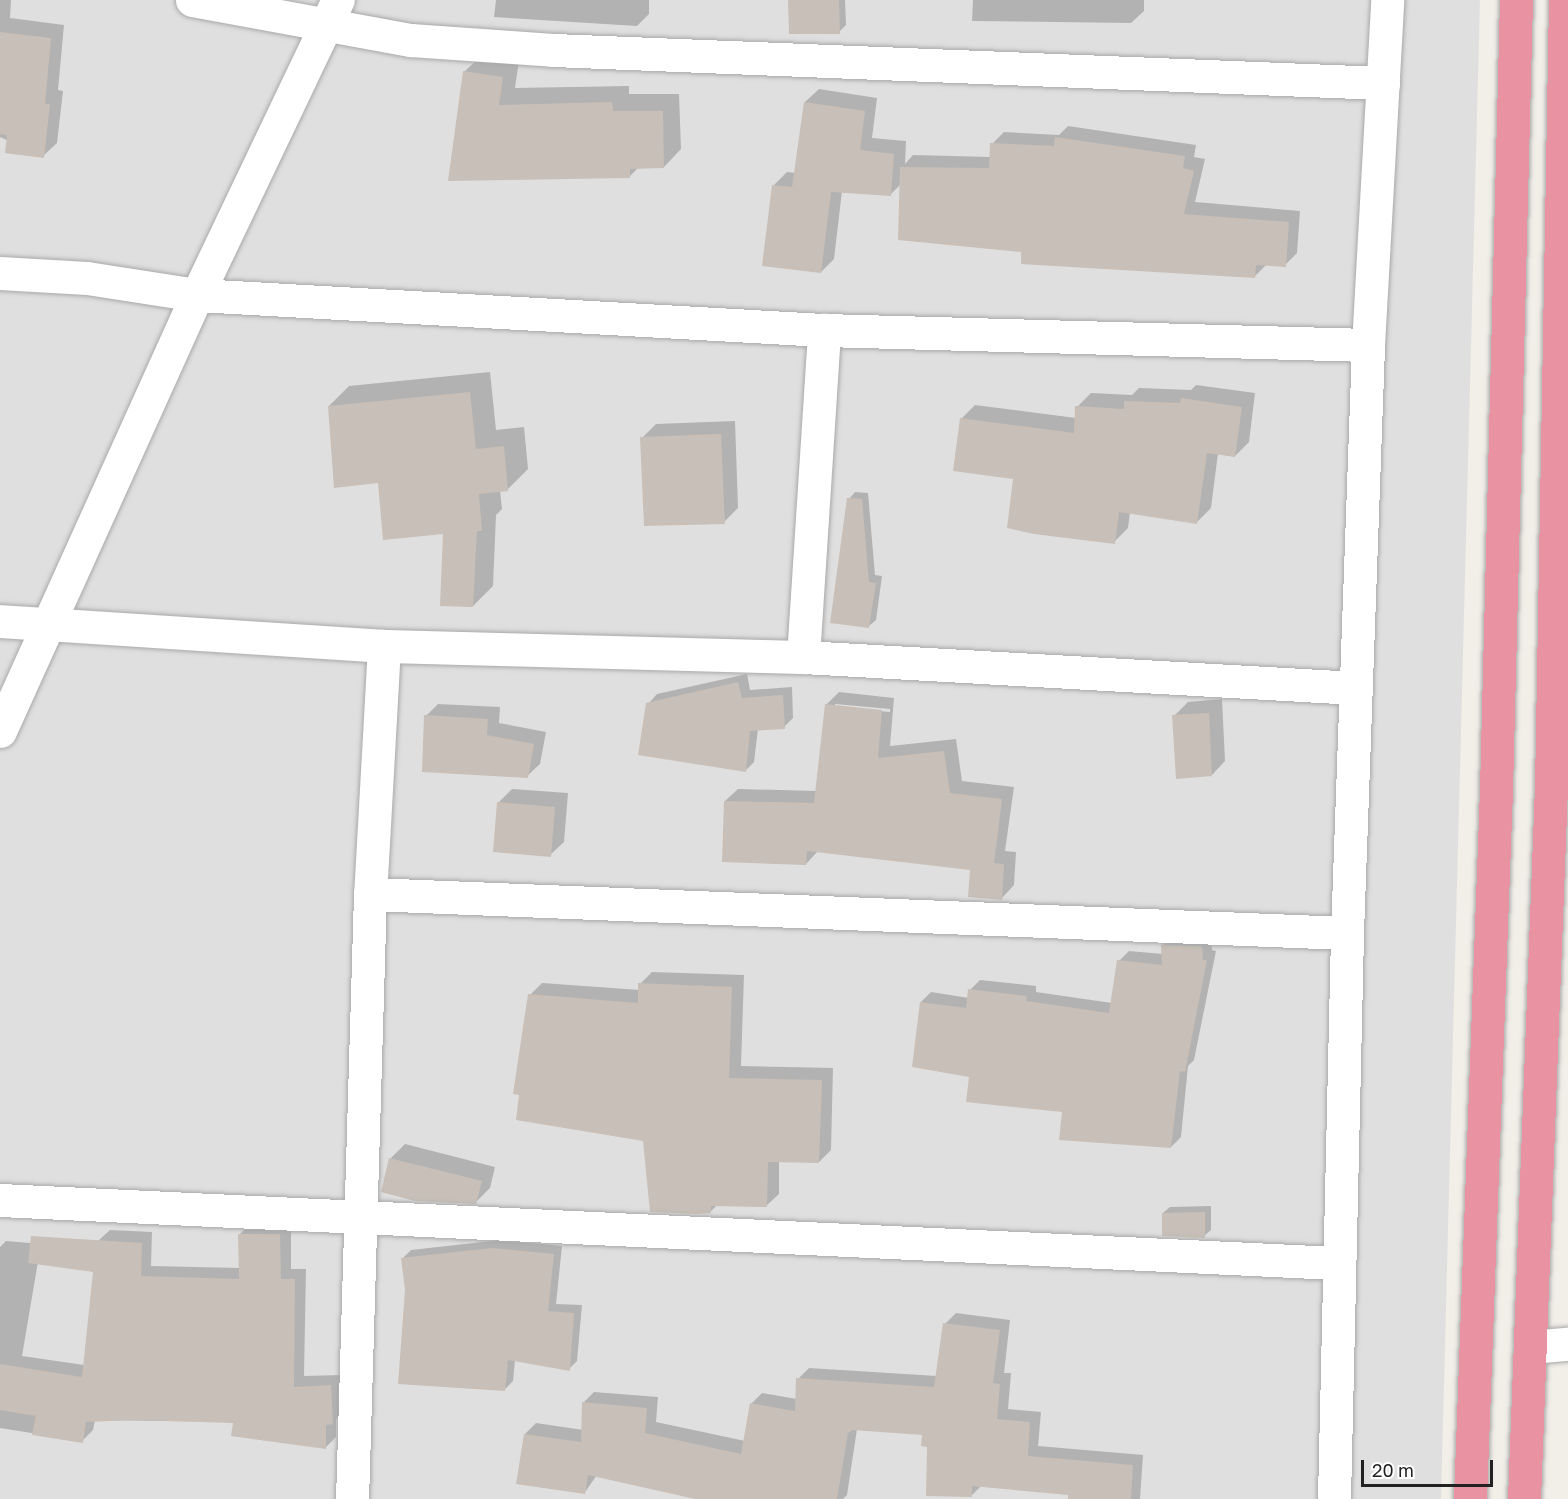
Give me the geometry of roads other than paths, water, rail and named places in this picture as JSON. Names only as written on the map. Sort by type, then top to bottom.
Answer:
[{"type":"highway","points":[[1470,1499],[1496,790],[1516,0]]},
{"type":"highway","points":[[1524,1499],[1563,486],[1565,0]]},
{"type":"street","points":[[192,0],[332,13],[411,40],[554,50],[1383,83]]},
{"type":"street","points":[[1334,1499],[1337,1263],[1368,345],[1388,0]]},
{"type":"street","points":[[0,731],[46,624],[197,295],[332,13]]},
{"type":"street","points":[[0,273],[87,278],[197,295],[824,330],[1368,345]]},
{"type":"street","points":[[803,657],[824,330]]},
{"type":"street","points":[[0,621],[384,646],[803,657],[1356,688]]},
{"type":"street","points":[[352,1499],[370,894],[384,646]]},
{"type":"street","points":[[370,894],[1347,933]]},
{"type":"street","points":[[0,1200],[1337,1263]]},
{"type":"street","points":[[1530,1347],[1568,1344]]}]
